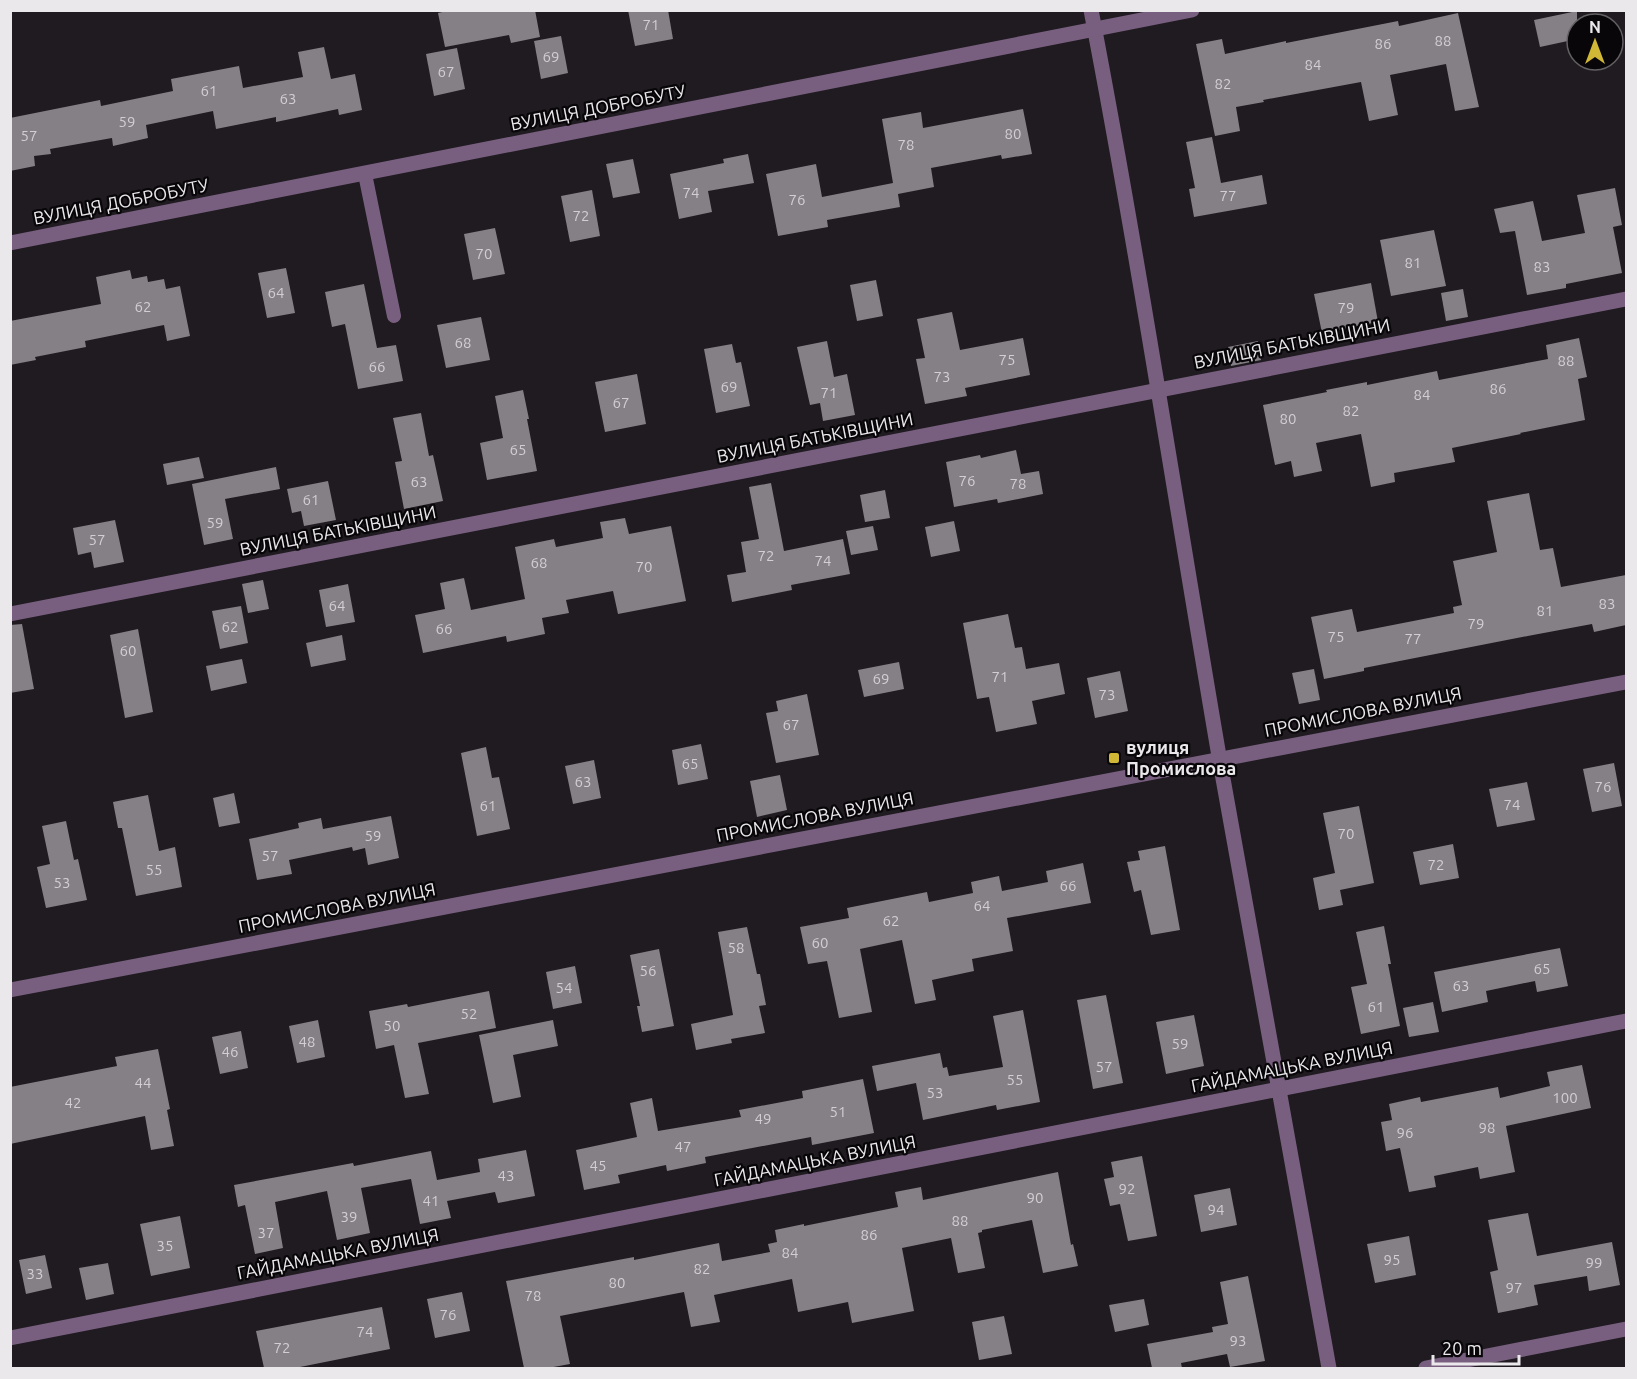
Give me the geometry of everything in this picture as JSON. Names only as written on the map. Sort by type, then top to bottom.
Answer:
[{"type":"street","points":[[1091,10],[1159,390],[1278,1090],[1329,1368]]},
{"type":"street","name":"ВУЛИЦЯ ДОБРОБУТУ","points":[[10,243],[1192,10]]},
{"type":"street","name":"ВУЛИЦЯ БАТЬКІВЩИНИ","points":[[10,614],[1626,299]]},
{"type":"street","name":"ПРОМИСЛОВА ВУЛИЦЯ","points":[[10,990],[1626,682]]},
{"type":"street","name":"ГАЙДАМАЦЬКА ВУЛИЦЯ","points":[[10,1338],[1626,1021]]},
{"type":"street","points":[[1426,1368],[1626,1329]]},
{"type":"lane","points":[[365,174],[394,316]]},
{"type":"building","points":[[451,10],[535,10],[540,37],[511,43],[509,35],[445,47],[438,13]]},
{"type":"building","points":[[628,10],[668,10],[673,39],[635,46]]},
{"type":"building","points":[[1458,13],[1479,107],[1455,111],[1446,64],[1390,75],[1398,115],[1369,121],[1361,82],[1236,107],[1240,131],[1215,136],[1196,44],[1222,39],[1225,54],[1398,21],[1399,26]]},
{"type":"building","points":[[1565,14],[1565,42],[1540,47],[1534,20]]},
{"type":"building","points":[[561,36],[568,73],[541,79],[534,41]]},
{"type":"building","points":[[324,47],[331,79],[355,74],[362,110],[339,115],[338,109],[276,122],[276,117],[216,129],[213,111],[146,125],[148,138],[113,146],[112,138],[50,149],[51,154],[34,156],[35,166],[10,171],[10,118],[100,100],[101,106],[173,91],[171,79],[239,66],[243,88],[303,77],[298,52]]},
{"type":"building","points":[[457,48],[465,89],[434,96],[426,54]]},
{"type":"building","points":[[1023,109],[1032,154],[1002,159],[1001,155],[931,168],[934,187],[898,194],[900,207],[827,220],[828,227],[778,236],[766,174],[816,164],[822,197],[893,183],[882,119],[921,112],[923,128]]},
{"type":"building","points":[[1212,137],[1221,183],[1262,175],[1267,204],[1194,217],[1189,189],[1195,188],[1186,142]]},
{"type":"building","points":[[748,154],[754,183],[708,191],[712,212],[679,219],[670,174],[724,163],[723,159]]},
{"type":"building","points":[[633,159],[640,193],[613,198],[606,164]]},
{"type":"building","points":[[1615,188],[1622,225],[1613,227],[1622,273],[1566,284],[1566,288],[1527,295],[1515,231],[1500,233],[1494,209],[1533,201],[1542,241],[1585,233],[1577,195]]},
{"type":"building","points":[[592,190],[600,236],[570,242],[561,196]]},
{"type":"building","points":[[495,228],[505,274],[473,280],[464,234]]},
{"type":"building","points":[[1434,230],[1446,286],[1391,296],[1380,240]]},
{"type":"building","points":[[286,268],[295,313],[267,318],[258,273]]},
{"type":"building","points":[[130,270],[132,279],[147,276],[148,282],[164,279],[166,289],[180,286],[190,336],[167,341],[164,325],[85,341],[86,347],[35,357],[36,360],[10,365],[10,321],[101,304],[96,277]]},
{"type":"building","points":[[876,280],[883,316],[857,321],[850,285]]},
{"type":"building","points":[[1371,283],[1378,322],[1322,333],[1314,294]]},
{"type":"building","points":[[364,284],[377,348],[396,345],[403,381],[358,389],[345,324],[332,327],[325,292]]},
{"type":"building","points":[[1463,289],[1468,317],[1446,321],[1441,293]]},
{"type":"building","points":[[952,312],[960,350],[1023,338],[1030,375],[965,388],[967,396],[925,404],[916,359],[925,358],[917,319]]},
{"type":"building","points":[[481,317],[490,360],[446,368],[437,325]]},
{"type":"building","points":[[1579,338],[1587,377],[1578,379],[1585,420],[1452,448],[1455,462],[1394,473],[1395,482],[1371,487],[1361,434],[1316,443],[1322,471],[1294,477],[1291,461],[1275,465],[1263,405],[1367,382],[1367,385],[1437,371],[1439,380],[1548,359],[1546,345]]},
{"type":"building","points":[[827,341],[834,377],[847,374],[855,415],[823,421],[820,403],[810,405],[797,347]]},
{"type":"building","points":[[1258,341],[1261,360],[1231,366],[1228,347]]},
{"type":"building","points":[[732,344],[736,363],[741,362],[750,406],[716,413],[704,349]]},
{"type":"building","points":[[637,374],[646,424],[605,432],[595,382]]},
{"type":"building","points":[[523,390],[537,471],[487,480],[480,443],[503,438],[495,396]]},
{"type":"building","points":[[421,413],[429,456],[433,455],[443,501],[404,509],[395,462],[402,461],[393,418]]},
{"type":"building","points":[[1016,450],[1021,474],[1039,471],[1043,494],[998,503],[997,499],[954,507],[946,462],[980,455],[981,458]]},
{"type":"building","points":[[199,457],[204,478],[167,485],[163,464]]},
{"type":"building","points":[[276,467],[280,489],[225,499],[233,539],[204,545],[192,484]]},
{"type":"building","points":[[328,481],[336,520],[304,526],[301,511],[292,513],[287,489]]},
{"type":"building","points":[[771,483],[784,551],[843,539],[850,574],[791,585],[792,590],[732,602],[727,575],[746,572],[741,542],[759,539],[749,487]]},
{"type":"building","points":[[885,490],[890,518],[865,522],[860,495]]},
{"type":"building","points":[[1529,493],[1540,550],[1553,548],[1561,587],[1626,575],[1626,625],[1594,632],[1592,624],[1364,668],[1364,671],[1324,679],[1311,617],[1352,609],[1357,632],[1454,613],[1453,607],[1462,605],[1453,561],[1497,552],[1487,501]]},
{"type":"building","points":[[625,518],[629,534],[671,526],[686,601],[618,614],[613,591],[566,600],[569,613],[542,618],[545,634],[507,642],[506,636],[423,653],[415,615],[445,609],[440,583],[464,578],[471,610],[525,599],[515,547],[554,539],[556,547],[603,538],[600,522]]},
{"type":"building","points":[[115,520],[124,562],[94,568],[91,552],[78,555],[73,528]]},
{"type":"building","points":[[954,521],[960,551],[931,557],[925,527]]},
{"type":"building","points":[[873,526],[878,550],[851,555],[846,531]]},
{"type":"building","points":[[263,580],[269,609],[248,613],[242,584]]},
{"type":"building","points":[[348,584],[355,622],[326,627],[319,590]]},
{"type":"building","points":[[241,606],[248,643],[220,649],[212,611]]},
{"type":"building","points":[[1008,614],[1015,648],[1022,647],[1026,669],[1059,663],[1065,694],[1032,701],[1037,724],[996,732],[989,697],[977,699],[963,623]]},
{"type":"building","points":[[22,624],[34,689],[10,693],[10,625]]},
{"type":"building","points":[[138,629],[153,712],[125,718],[110,635]]},
{"type":"building","points":[[342,635],[346,660],[311,667],[306,643]]},
{"type":"building","points":[[242,659],[247,683],[211,691],[206,666]]},
{"type":"building","points":[[899,662],[904,689],[864,697],[858,670]]},
{"type":"building","points":[[1314,669],[1320,700],[1299,704],[1292,673]]},
{"type":"building","points":[[1120,671],[1128,711],[1095,718],[1087,678]]},
{"type":"building","points":[[807,694],[819,755],[776,763],[766,713],[778,711],[776,701]]},
{"type":"building","points":[[701,744],[708,779],[678,785],[672,750]]},
{"type":"building","points":[[486,747],[492,778],[499,777],[510,829],[477,836],[461,753]]},
{"type":"building","points":[[594,760],[601,798],[573,804],[565,766]]},
{"type":"building","points":[[1614,763],[1622,806],[1592,812],[1583,769]]},
{"type":"building","points":[[780,775],[787,810],[757,817],[750,781]]},
{"type":"building","points":[[1527,782],[1535,820],[1497,827],[1489,789]]},
{"type":"building","points":[[234,793],[240,823],[219,827],[213,798]]},
{"type":"building","points":[[148,795],[159,851],[175,847],[182,887],[136,896],[122,828],[118,828],[113,802]]},
{"type":"building","points":[[1359,806],[1374,883],[1340,890],[1343,905],[1319,910],[1313,878],[1335,873],[1323,813]]},
{"type":"building","points":[[391,816],[399,858],[368,865],[365,848],[353,851],[352,847],[289,860],[292,874],[257,880],[249,839],[299,828],[298,823],[321,818],[323,829]]},
{"type":"building","points":[[66,821],[74,860],[78,859],[87,900],[46,908],[37,867],[50,864],[42,826]]},
{"type":"building","points":[[1453,844],[1459,878],[1420,885],[1413,852]]},
{"type":"building","points":[[1165,846],[1180,930],[1151,935],[1141,890],[1134,892],[1127,862],[1140,860],[1138,851]]},
{"type":"building","points":[[1083,863],[1091,903],[1007,918],[1013,951],[972,959],[974,971],[932,980],[936,1000],[915,1004],[902,940],[860,949],[872,1012],[839,1018],[827,961],[808,964],[800,927],[849,918],[847,908],[927,892],[929,902],[973,893],[971,882],[999,876],[1002,891],[1048,882],[1046,871]]},
{"type":"building","points":[[1384,926],[1391,964],[1388,964],[1400,1026],[1361,1034],[1351,987],[1367,984],[1356,932]]},
{"type":"building","points":[[747,927],[766,1005],[759,1006],[765,1033],[731,1039],[732,1043],[696,1050],[691,1024],[733,1015],[718,932]]},
{"type":"building","points":[[1560,948],[1568,986],[1537,992],[1535,981],[1486,991],[1488,1002],[1442,1012],[1434,972]]},
{"type":"building","points":[[659,949],[674,1026],[642,1032],[637,1006],[640,1006],[630,955]]},
{"type":"building","points":[[575,966],[582,1003],[553,1009],[546,972]]},
{"type":"building","points":[[489,991],[496,1028],[418,1043],[429,1094],[405,1098],[394,1045],[376,1049],[369,1011],[407,1004],[408,1007]]},
{"type":"building","points":[[1106,995],[1123,1083],[1093,1089],[1077,1000]]},
{"type":"building","points":[[1433,1002],[1439,1032],[1409,1037],[1403,1008]]},
{"type":"building","points":[[1023,1010],[1040,1102],[997,1110],[996,1105],[923,1120],[916,1083],[877,1091],[872,1066],[940,1053],[943,1068],[947,1067],[949,1076],[1003,1067],[993,1016]]},
{"type":"building","points":[[1194,1015],[1204,1066],[1166,1074],[1156,1022]]},
{"type":"building","points":[[318,1020],[325,1057],[297,1063],[289,1026]]},
{"type":"building","points":[[553,1020],[558,1046],[513,1055],[521,1097],[493,1103],[479,1035]]},
{"type":"building","points":[[241,1031],[248,1068],[220,1074],[212,1037]]},
{"type":"building","points":[[158,1049],[170,1109],[167,1110],[174,1146],[151,1150],[145,1116],[10,1144],[10,1087],[117,1066],[115,1057]]},
{"type":"building","points":[[1582,1065],[1591,1108],[1506,1126],[1515,1172],[1480,1179],[1478,1167],[1434,1176],[1436,1187],[1409,1192],[1400,1148],[1386,1151],[1381,1122],[1392,1120],[1389,1104],[1420,1097],[1421,1102],[1498,1087],[1500,1098],[1550,1086],[1547,1072]]},
{"type":"building","points":[[863,1079],[874,1133],[812,1145],[811,1137],[705,1157],[706,1163],[667,1171],[666,1165],[618,1175],[620,1183],[584,1190],[576,1150],[637,1137],[630,1103],[652,1098],[658,1131],[741,1117],[739,1110],[803,1098],[802,1091]]},
{"type":"building","points":[[526,1150],[535,1196],[498,1203],[495,1192],[447,1201],[451,1218],[420,1224],[411,1179],[361,1188],[370,1233],[337,1240],[327,1191],[275,1202],[283,1248],[255,1254],[245,1205],[238,1207],[234,1185],[431,1151],[437,1180],[480,1172],[478,1159]]},
{"type":"building","points":[[1142,1156],[1157,1236],[1128,1241],[1120,1204],[1110,1206],[1104,1179],[1114,1177],[1111,1162]]},
{"type":"building","points":[[1058,1172],[1071,1245],[1073,1244],[1078,1266],[1043,1273],[1032,1220],[982,1230],[978,1233],[985,1268],[958,1273],[951,1238],[902,1248],[914,1311],[852,1323],[848,1302],[798,1312],[792,1279],[714,1295],[720,1322],[691,1327],[684,1292],[560,1316],[570,1364],[548,1368],[524,1368],[506,1281],[634,1257],[634,1260],[719,1243],[722,1261],[770,1252],[768,1244],[777,1242],[775,1230],[898,1207],[895,1192],[921,1187],[923,1200]]},
{"type":"building","points":[[1230,1188],[1237,1225],[1201,1232],[1194,1195]]},
{"type":"building","points":[[1528,1213],[1537,1256],[1612,1242],[1620,1285],[1589,1291],[1587,1276],[1534,1285],[1538,1305],[1498,1313],[1490,1272],[1498,1270],[1488,1220]]},
{"type":"building","points":[[180,1216],[190,1268],[151,1276],[140,1224]]},
{"type":"building","points":[[1409,1236],[1416,1275],[1375,1283],[1367,1244]]},
{"type":"building","points":[[45,1255],[52,1288],[26,1294],[19,1260]]},
{"type":"building","points":[[108,1263],[114,1294],[86,1300],[79,1268]]},
{"type":"building","points":[[1248,1276],[1265,1361],[1230,1367],[1227,1354],[1181,1363],[1182,1368],[1152,1368],[1147,1344],[1213,1332],[1212,1327],[1228,1324],[1220,1282]]},
{"type":"building","points":[[462,1292],[470,1331],[435,1338],[427,1299]]},
{"type":"building","points":[[1144,1299],[1149,1325],[1115,1332],[1109,1305]]},
{"type":"building","points":[[382,1307],[390,1349],[295,1368],[264,1368],[256,1331]]},
{"type":"building","points":[[1004,1316],[1012,1354],[979,1360],[972,1322]]},
{"type":"place","name":"вулиця Промислова","points":[[1114,758]]}]
